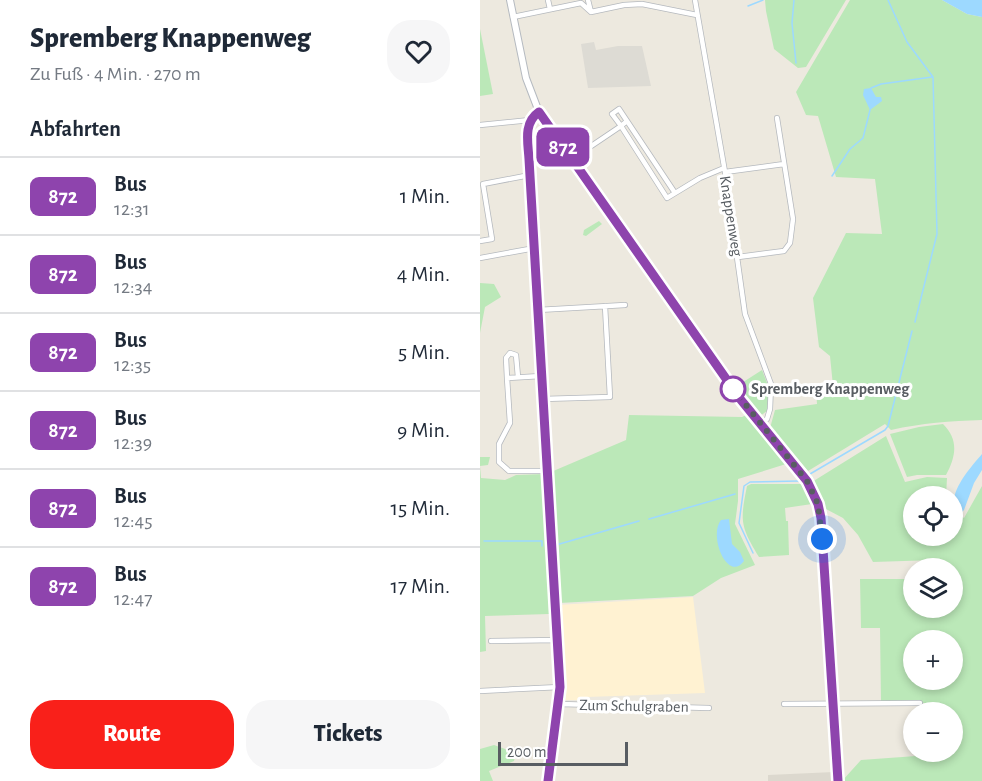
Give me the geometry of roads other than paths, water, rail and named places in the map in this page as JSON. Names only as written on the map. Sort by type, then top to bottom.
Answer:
[{"type":"main road","points":[[510,0],[530,93],[539,112],[737,394],[803,475],[818,504],[822,529],[838,781]]},
{"type":"street","points":[[548,0],[550,9]]},
{"type":"street","points":[[588,0],[591,12]]},
{"type":"street","name":"Knappenweg","points":[[695,0],[725,170],[745,314],[772,392],[769,415],[761,425]]},
{"type":"street","points":[[513,17],[581,3],[591,12]]},
{"type":"street","points":[[591,12],[624,5],[642,4],[697,15]]},
{"type":"street","points":[[675,193],[619,109],[612,114],[667,198],[675,193],[699,178],[725,170],[784,164]]},
{"type":"street","points":[[480,125],[530,120],[539,112]]},
{"type":"street","points":[[738,257],[784,251],[790,243],[793,219],[777,118]]},
{"type":"street","points":[[530,120],[528,130],[530,175],[560,687],[548,781]]},
{"type":"street","points":[[572,159],[627,121]]},
{"type":"street","points":[[639,152],[646,147]]},
{"type":"street","points":[[480,241],[492,239],[482,184],[530,175]]},
{"type":"street","points":[[660,185],[667,181]]},
{"type":"street","points":[[480,258],[535,248]]},
{"type":"street","points":[[538,310],[625,305]]},
{"type":"street","points":[[543,399],[610,397],[605,306]]},
{"type":"street","points":[[518,378],[516,355],[510,353],[506,358],[510,423],[499,444],[499,462],[509,471],[548,471]]},
{"type":"street","points":[[507,378],[542,376]]},
{"type":"street","points":[[490,641],[557,640]]},
{"type":"street","points":[[480,691],[560,687]]},
{"type":"street","points":[[784,704],[903,703]]},
{"type":"street","name":"Zum Schulgraben","points":[[559,704],[709,708]]},
{"type":"water","points":[[942,0],[982,0],[982,17],[967,14]]},
{"type":"water","points":[[871,88],[876,97],[881,97],[882,101],[870,110],[863,95],[864,89]]},
{"type":"water","points":[[982,454],[982,470],[963,511],[963,486],[958,486]]},
{"type":"water","points":[[729,519],[732,544],[740,552],[744,561],[738,566],[732,566],[726,562],[718,546],[718,527],[721,520]]},
{"type":"waterway","points":[[748,6],[763,0]]},
{"type":"waterway","points":[[794,0],[792,23],[796,63]]},
{"type":"waterway","points":[[888,0],[907,42],[933,77],[937,234],[915,322]]},
{"type":"waterway","points":[[871,88],[881,84],[932,77]]},
{"type":"waterway","points":[[832,176],[850,149],[863,138],[870,110]]},
{"type":"waterway","points":[[810,474],[885,430],[888,426],[912,331]]},
{"type":"waterway","points":[[753,553],[739,523],[744,486],[750,482],[799,481]]},
{"type":"waterway","points":[[649,519],[735,494]]},
{"type":"waterway","points":[[556,545],[639,521]]},
{"type":"waterway","points":[[484,541],[542,541],[542,546]]},
{"type":"place","name":"Spremberg Knappenweg","points":[[733,389]]}]
